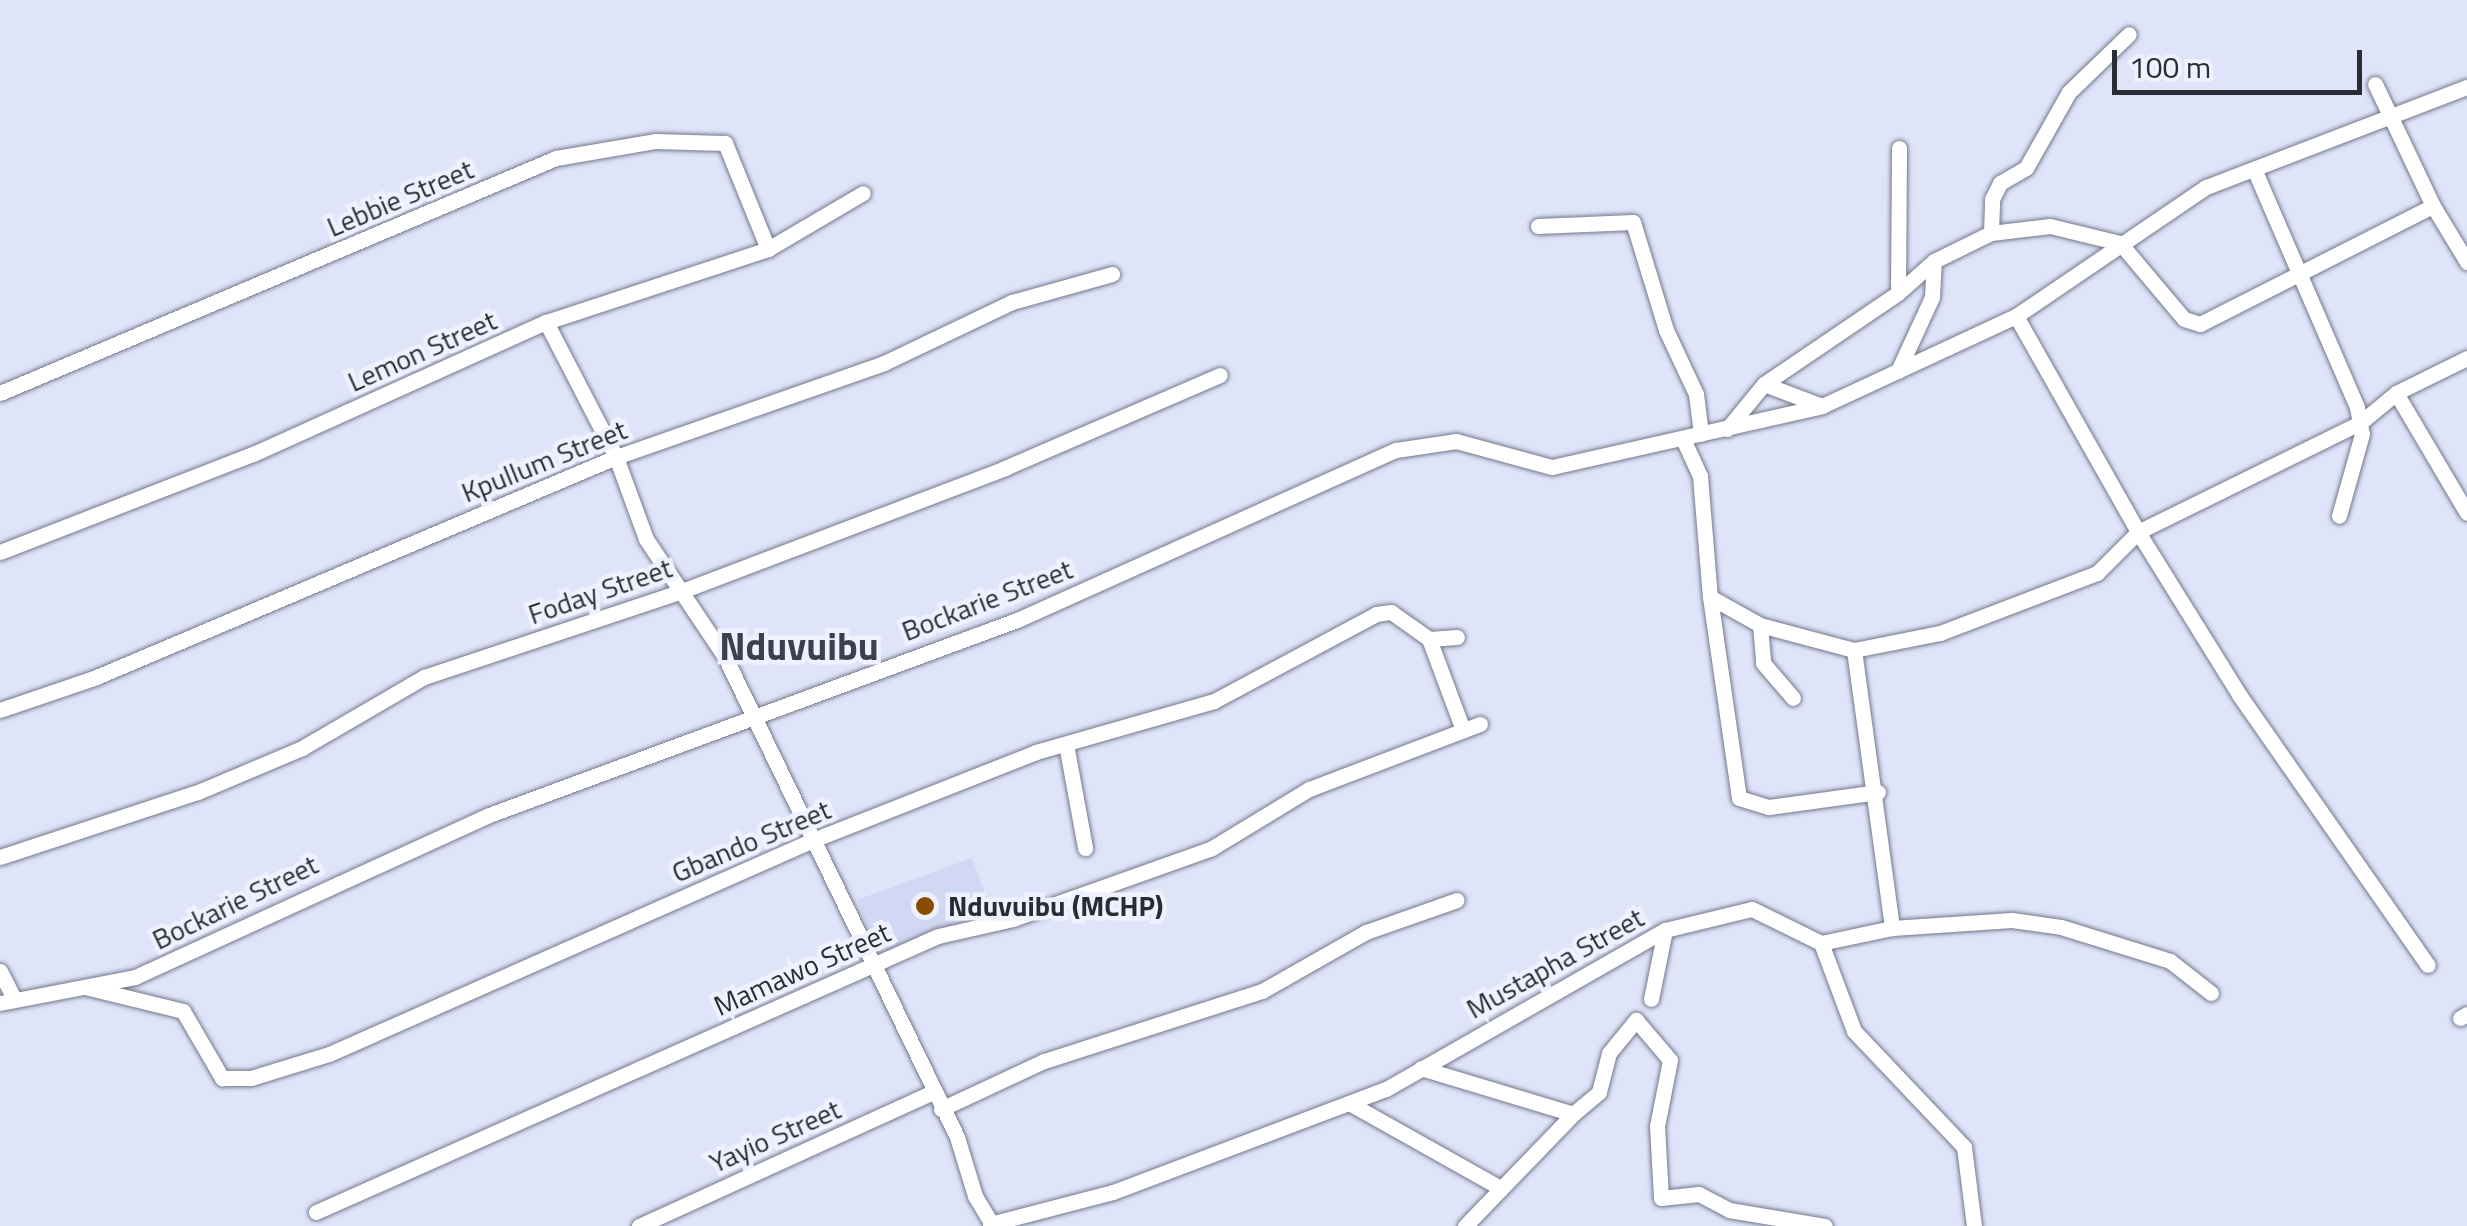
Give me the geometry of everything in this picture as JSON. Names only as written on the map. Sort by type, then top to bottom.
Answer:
[{"type":"street","points":[[1991,233],[1992,198],[2000,183],[2026,168],[2070,92],[2129,34]]},
{"type":"street","points":[[2376,84],[2388,118],[2467,262]]},
{"type":"street","name":"Bockarie Street","points":[[7,1001],[135,978],[357,871],[751,714],[1017,620],[1396,450],[1456,441],[1552,467],[1822,406],[2016,316],[2206,187],[2467,87]]},
{"type":"street","name":"Lebbie Street","points":[[0,393],[556,158],[655,141],[725,143],[768,249]]},
{"type":"street","points":[[1898,294],[1899,148]]},
{"type":"street","points":[[2254,169],[2360,423],[2339,516]]},
{"type":"street","name":"Lemon Street","points":[[0,552],[253,454],[546,322],[768,249],[863,193]]},
{"type":"street","points":[[1727,428],[1764,384],[1898,294],[1934,261],[1991,233],[2050,226],[2120,243],[2184,318],[2200,324],[2433,206]]},
{"type":"street","points":[[1538,226],[1633,222],[1666,330],[1696,394],[1701,434]]},
{"type":"street","points":[[1898,372],[1932,297],[1934,261]]},
{"type":"street","name":"Kpullum Street","points":[[0,710],[94,678],[616,456],[884,362],[1012,302],[1112,274]]},
{"type":"street","points":[[2016,316],[2138,532],[2240,696],[2428,965]]},
{"type":"street","points":[[546,322],[616,456],[646,539],[725,657],[992,1225]]},
{"type":"street","points":[[1710,597],[1760,625],[1854,650],[1940,632],[2096,573],[2138,532],[2360,423],[2396,393],[2467,358]]},
{"type":"street","name":"Foday Street","points":[[0,857],[215,785],[302,748],[424,677],[678,592],[1005,468],[1220,375]]},
{"type":"street","points":[[1764,384],[1822,406]]},
{"type":"street","points":[[2396,393],[2467,514]]},
{"type":"street","points":[[1683,439],[1700,476],[1710,597],[1739,798],[1770,807],[1878,792]]},
{"type":"street","name":"Gbando Street","points":[[90,988],[183,1011],[222,1078],[251,1078],[329,1054],[813,840],[1066,744],[1214,700],[1376,614],[1391,612],[1429,639]]},
{"type":"street","points":[[1760,625],[1763,663],[1793,698]]},
{"type":"street","points":[[1457,637],[1429,639],[1464,730]]},
{"type":"street","points":[[1854,650],[1878,792],[1892,928]]},
{"type":"street","name":"Mamawo Street","points":[[316,1212],[938,936],[1013,919],[1212,848],[1309,790],[1480,724]]},
{"type":"street","points":[[1066,744],[1085,848]]},
{"type":"street","points":[[941,1110],[1044,1061],[1262,992],[1366,932],[1457,900]]},
{"type":"street","name":"Mustapha Street","points":[[992,1225],[1113,1192],[1349,1103],[1421,1068],[1666,930],[1752,909],[1821,943]]},
{"type":"street","points":[[1974,1226],[1964,1147],[1854,1031],[1821,943],[1892,928],[2012,920],[2061,927],[2170,961],[2211,994]]},
{"type":"street","points":[[1651,999],[1666,930]]},
{"type":"street","points":[[0,971],[7,1001]]},
{"type":"street","points":[[1465,1226],[1497,1186],[1599,1092],[1609,1053],[1636,1020],[1670,1060],[1657,1126],[1662,1198],[1699,1194],[1729,1210],[1825,1226]]},
{"type":"street","points":[[1421,1068],[1573,1114]]},
{"type":"street","name":"Yayio Street","points":[[640,1226],[931,1093]]},
{"type":"street","points":[[1349,1103],[1497,1186]]},
{"type":"street","points":[[1719,1226],[1729,1210]]},
{"type":"shaded area","name":"Nduvuibu (MCHP)","points":[[972,858],[992,913],[877,954],[857,900]]},
{"type":"place","name":"Nduvuibu (MCHP)","points":[[925,906]]},
{"type":"district","name":"Nduvuibu","points":[[799,647]]}]
